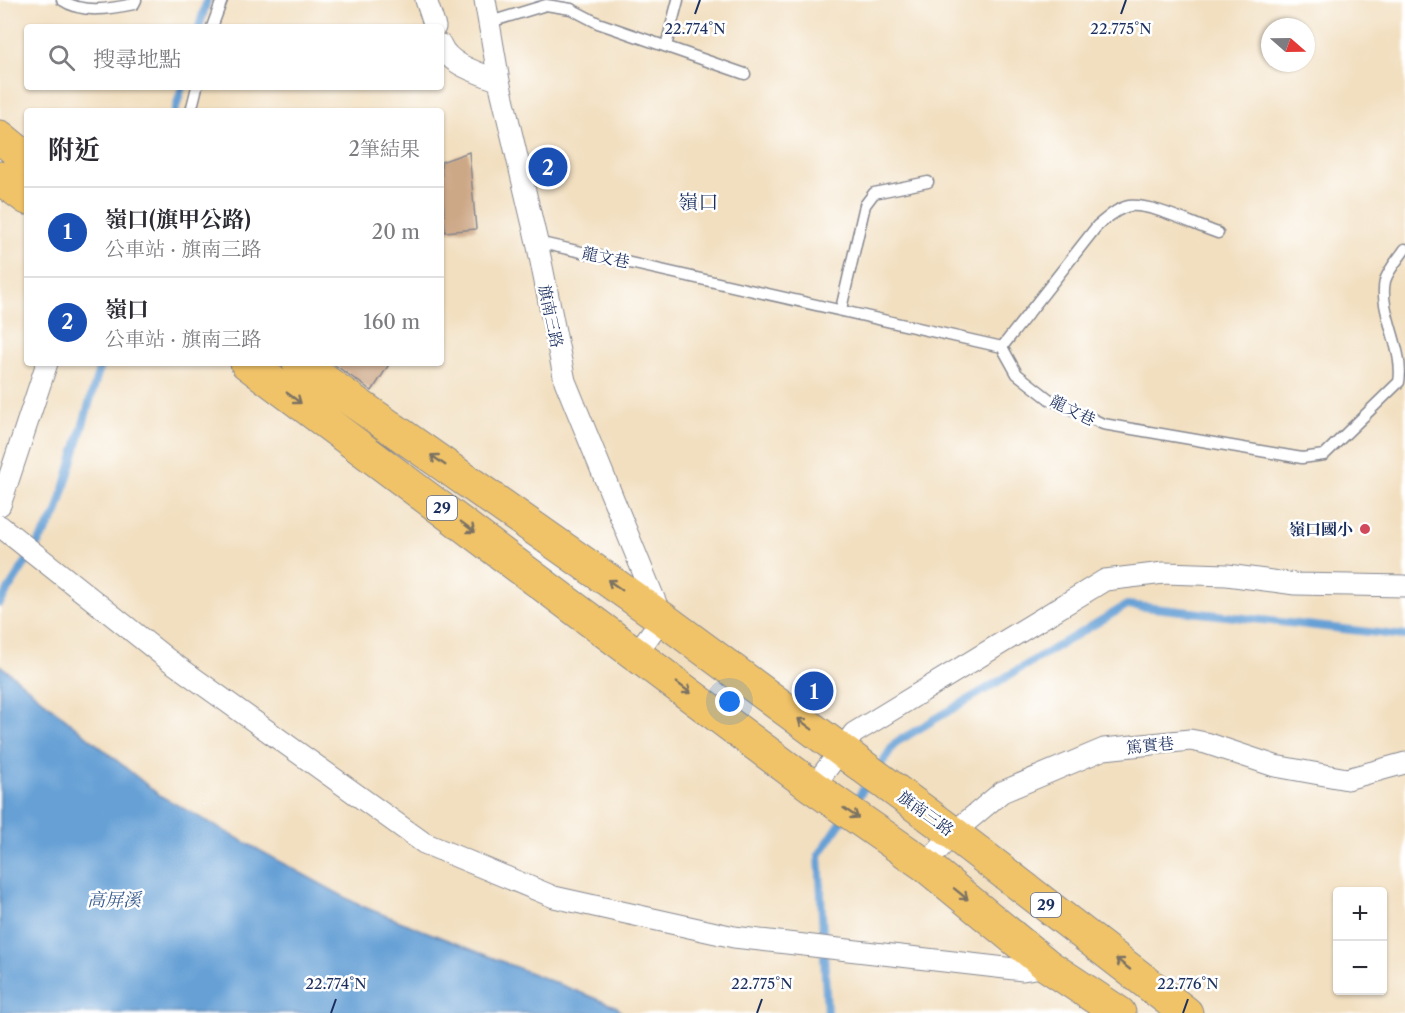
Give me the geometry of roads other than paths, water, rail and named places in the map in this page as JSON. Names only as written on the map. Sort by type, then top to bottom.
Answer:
[{"type":"main road","points":[[0,137],[24,157]]},
{"type":"main road","points":[[0,178],[24,196]]},
{"type":"main road","name":"29","points":[[251,366],[817,789],[925,865],[1047,966],[1119,1013]]},
{"type":"main road","name":"旗南三路","points":[[303,366],[662,618],[953,833],[1186,1013]]},
{"type":"street","points":[[426,0],[434,24]]},
{"type":"street","name":"旗南三路","points":[[484,0],[499,81],[537,242],[565,381],[662,618]]},
{"type":"street","points":[[444,51],[456,62],[499,81]]},
{"type":"street","points":[[0,505],[47,366]]},
{"type":"street","points":[[0,526],[166,658],[424,843],[554,897],[734,937],[1023,970],[1047,966]]},
{"type":"street","points":[[817,789],[846,755],[854,733],[1105,580],[1164,573],[1227,576],[1306,585],[1405,586]]},
{"type":"street","points":[[637,653],[662,618]]},
{"type":"street","name":"篤實巷","points":[[925,865],[953,833],[1002,792],[1104,749],[1198,741],[1275,766],[1347,779],[1405,763]]},
{"type":"lane","points":[[62,0],[72,7],[110,9],[134,4],[136,0]]},
{"type":"lane","points":[[213,24],[222,0]]},
{"type":"lane","points":[[666,46],[678,0]]},
{"type":"lane","points":[[487,23],[546,6],[571,9],[598,22],[745,74]]},
{"type":"lane","points":[[192,108],[196,90]]},
{"type":"lane","points":[[841,309],[866,205],[874,193],[928,182]]},
{"type":"lane","points":[[1002,347],[1097,226],[1112,214],[1128,206],[1150,208],[1218,233]]},
{"type":"lane","name":"龍文巷","points":[[537,242],[1002,347],[1017,374],[1049,399],[1102,424],[1302,458],[1324,455],[1399,382],[1402,366],[1385,294],[1385,280],[1405,249]]},
{"type":"water","name":"高屏溪","points":[[0,665],[159,795],[359,905],[617,1007],[622,1013],[0,1013]]},
{"type":"waterway","points":[[200,24],[207,0]]},
{"type":"waterway","points":[[176,108],[181,90]]},
{"type":"waterway","points":[[0,603],[57,513],[100,366]]},
{"type":"waterway","points":[[878,769],[895,743],[1127,605],[1405,636]]},
{"type":"waterway","points":[[852,806],[869,781]]},
{"type":"waterway","points":[[827,1013],[819,855],[844,818]]},
{"type":"place","name":"嶺口","points":[[548,167]]},
{"type":"place","name":"嶺口國小","points":[[1365,529]]},
{"type":"place","name":"嶺口(旗甲公路)","points":[[814,691]]},
{"type":"district","name":"嶺口","points":[[698,202]]}]
